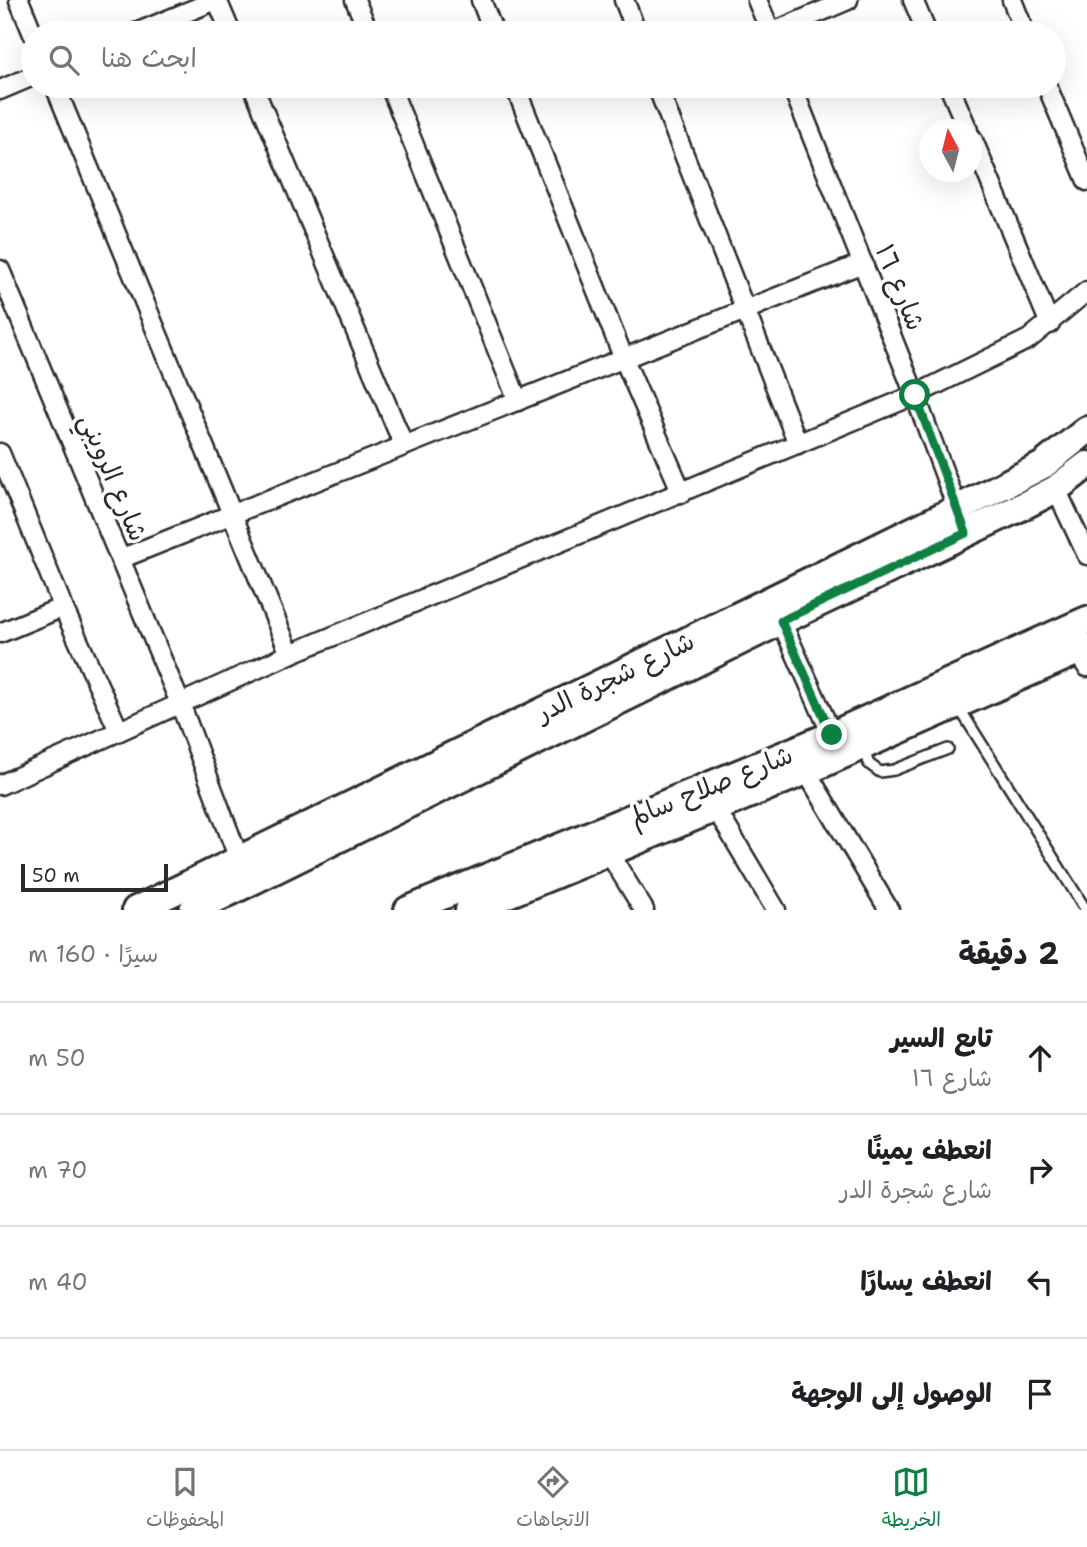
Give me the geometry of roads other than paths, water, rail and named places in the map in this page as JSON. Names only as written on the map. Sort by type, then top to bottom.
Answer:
[{"type":"street","points":[[19,0],[28,21]]},
{"type":"street","points":[[165,21],[216,0],[225,21]]},
{"type":"street","points":[[355,0],[364,21]]},
{"type":"street","points":[[481,0],[489,21]]},
{"type":"street","points":[[624,0],[632,21]]},
{"type":"street","points":[[757,0],[766,21]]},
{"type":"street","points":[[799,21],[848,0]]},
{"type":"street","points":[[913,0],[922,21]]},
{"type":"street","points":[[1012,0],[1021,21]]},
{"type":"street","points":[[0,90],[21,81]]},
{"type":"street","points":[[60,98],[290,654]]},
{"type":"street","points":[[258,98],[404,446]]},
{"type":"street","points":[[395,98],[518,401]]},
{"type":"street","points":[[520,98],[624,359],[682,493]]},
{"type":"street","points":[[662,98],[798,444]]},
{"type":"street","name":"شارع ١٦","points":[[797,98],[915,395],[961,521]]},
{"type":"street","points":[[954,98],[963,119]]},
{"type":"street","points":[[1052,98],[1087,181]]},
{"type":"street","points":[[982,164],[1050,324]]},
{"type":"street","points":[[120,559],[863,263]]},
{"type":"street","name":"شارع الرويني","points":[[0,270],[180,704],[239,859]]},
{"type":"street","points":[[0,785],[290,654],[915,395],[1029,340],[1087,291]]},
{"type":"street","name":"شارع شجرة الدر","points":[[194,910],[781,621],[961,521],[1043,465],[1087,430]]},
{"type":"street","points":[[0,453],[63,607],[118,731]]},
{"type":"street","name":"شارع شجرة الدر","points":[[136,910],[239,859],[961,521],[1056,489],[1087,466]]},
{"type":"street","points":[[1056,489],[1087,555]]},
{"type":"street","points":[[0,634],[63,607]]},
{"type":"street","name":"شارع صلاح سالم","points":[[469,910],[510,903],[609,853],[862,747],[1087,620]]},
{"type":"street","points":[[781,621],[832,735]]},
{"type":"street","name":"شارع صلاح سالم","points":[[408,910],[832,735],[952,694],[1084,655]]},
{"type":"street","points":[[806,771],[890,910]]},
{"type":"street","points":[[716,809],[776,910]]},
{"type":"street","points":[[609,853],[644,910]]},
{"type":"lane","points":[[952,694],[1086,910]]},
{"type":"lane","points":[[862,747],[869,764],[880,772],[894,770],[947,749]]}]
